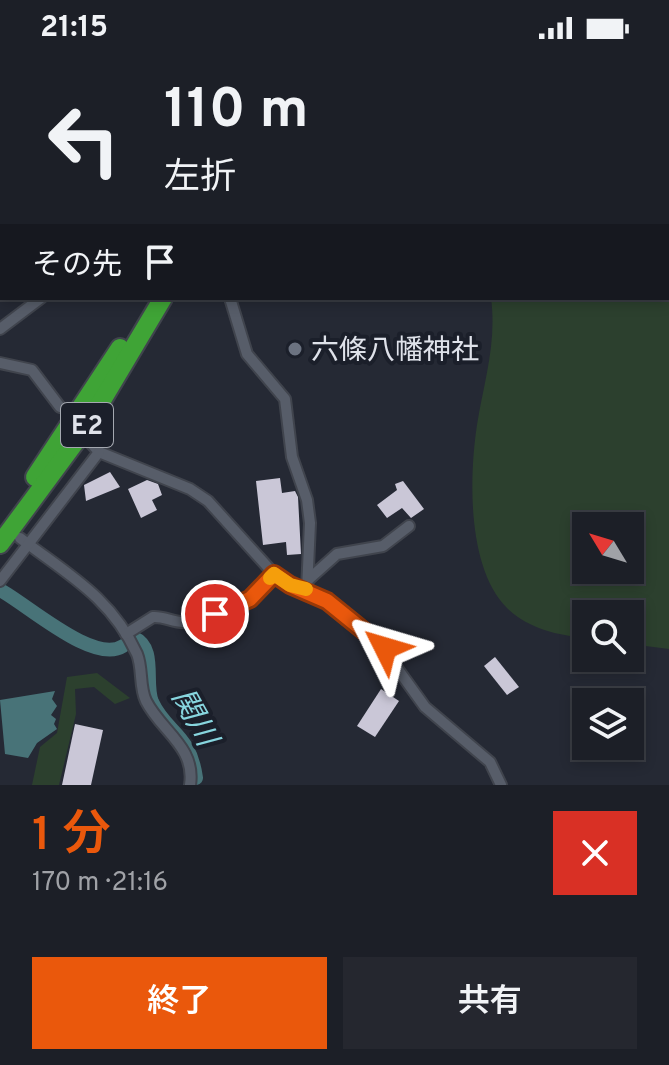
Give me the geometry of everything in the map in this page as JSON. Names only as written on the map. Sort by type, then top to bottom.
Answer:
[{"type":"highway","name":"E2","points":[[0,524],[75,420],[148,300]]},
{"type":"highway","name":"E2","points":[[0,546],[85,429],[162,300]]},
{"type":"street","points":[[0,329],[38,300]]},
{"type":"street","points":[[231,300],[247,354],[285,399],[292,457],[307,500],[310,523],[308,584]]},
{"type":"street","points":[[0,363],[32,370],[60,407]]},
{"type":"street","points":[[90,442],[99,452],[190,489],[208,501],[274,574],[290,585],[308,584],[376,639],[425,707],[490,762],[501,785]]},
{"type":"street","points":[[0,581],[24,541],[99,452]]},
{"type":"street","points":[[308,584],[337,554],[383,546],[409,526]]},
{"type":"street","points":[[24,541],[85,584],[103,602],[126,634],[144,672],[144,698],[189,761],[190,785]]},
{"type":"street","points":[[126,634],[153,617],[182,622],[235,607],[250,599],[274,574]]},
{"type":"shaded area","points":[[491,300],[669,300],[669,649],[644,646],[644,600],[572,600],[572,636],[544,630],[525,621],[507,608],[494,591],[478,546],[472,495],[474,446],[492,331]]},
{"type":"shaded area","points":[[97,673],[130,698],[115,704],[94,687],[75,689],[76,714],[59,785],[32,785],[40,747],[57,733],[67,677]]},
{"type":"shaded area","points":[[55,691],[52,699],[57,706],[51,715],[56,719],[54,724],[57,729],[37,743],[28,758],[5,754],[0,700]]},
{"type":"building","points":[[110,472],[120,487],[86,501],[84,485]]},
{"type":"building","points":[[280,478],[282,493],[295,491],[298,497],[301,554],[287,555],[286,542],[263,545],[256,481]]},
{"type":"building","points":[[147,480],[158,484],[162,495],[152,500],[157,510],[141,518],[128,489]]},
{"type":"building","points":[[403,481],[424,509],[411,518],[402,508],[387,518],[377,505],[397,490],[395,484]]},
{"type":"building","points":[[495,657],[519,687],[507,695],[484,666]]},
{"type":"building","points":[[381,689],[399,701],[375,737],[357,726]]},
{"type":"building","points":[[75,724],[103,730],[91,785],[62,785]]},
{"type":"waterway","name":"関川","points":[[0,590],[79,641],[111,650],[123,646]]},
{"type":"waterway","name":"関川","points":[[134,638],[141,643],[148,658],[152,702],[189,752],[196,778]]},
{"type":"slow traffic","points":[[270,578],[274,574],[290,585],[306,589]]},
{"type":"place","name":"六條八幡神社","points":[[295,349]]},
{"type":"route","points":[[215,614],[250,599],[274,574],[290,585],[327,601],[385,648]]}]
